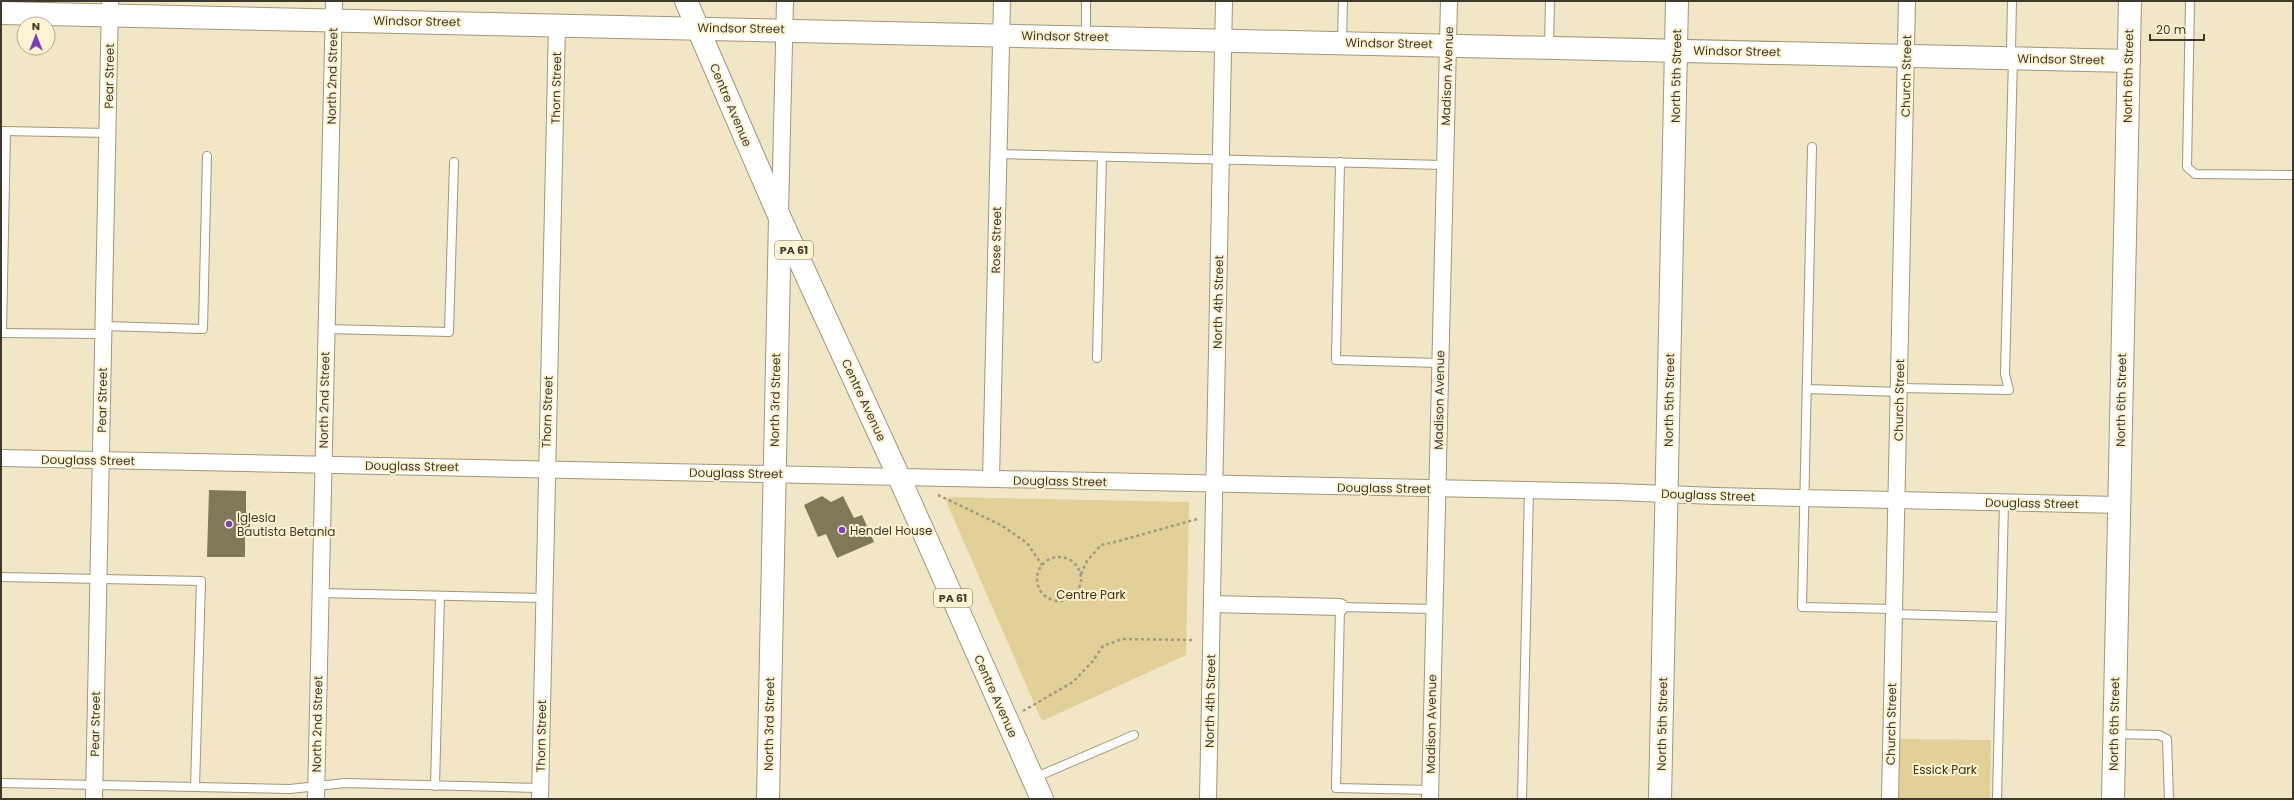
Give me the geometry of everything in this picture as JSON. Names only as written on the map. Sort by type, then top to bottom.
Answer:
[{"type":"main road","name":"Centre Avenue","points":[[686,1],[780,218],[899,477],[1042,799]]},
{"type":"main road","name":"North 5th Street","points":[[1660,799],[1678,1]]},
{"type":"main road","name":"North 6th Street","points":[[2113,799],[2130,1]]},
{"type":"main road","name":"Windsor Street","points":[[1,13],[110,8],[333,10],[557,24],[697,28],[2129,60]]},
{"type":"main road","name":"North 3rd Street","points":[[768,799],[780,218]]},
{"type":"street","name":"North 3rd Street","points":[[780,218],[785,1]]},
{"type":"street","name":"Rose Street","points":[[991,479],[1002,1]]},
{"type":"street","name":"North 4th Street","points":[[1208,799],[1224,1]]},
{"type":"street","name":"Madison Avenue","points":[[1430,795],[1436,489],[1449,1]]},
{"type":"street","name":"Church Street","points":[[1890,799],[1900,390],[1907,1]]},
{"type":"street","name":"Pear Street","points":[[94,792],[110,8]]},
{"type":"street","name":"North 2nd Street","points":[[316,793],[333,10]]},
{"type":"street","name":"Thorn Street","points":[[540,793],[543,598],[555,162],[557,24]]},
{"type":"street","name":"Douglass Street","points":[[1,458],[1529,490],[2119,505]]},
{"type":"street","points":[[1212,604],[1340,607]]},
{"type":"lane","points":[[1086,1],[1086,36]]},
{"type":"lane","points":[[1342,42],[1343,1]]},
{"type":"lane","points":[[1549,46],[1550,1]]},
{"type":"lane","points":[[1807,389],[2009,390],[2006,366],[2013,58],[2011,49],[2012,1]]},
{"type":"lane","points":[[2190,1],[2187,167],[2194,174],[2293,175]]},
{"type":"lane","points":[[108,133],[4,131],[2,333],[203,329],[207,156]]},
{"type":"lane","points":[[1812,147],[1802,607],[2001,617]]},
{"type":"lane","points":[[998,154],[1444,165]]},
{"type":"lane","points":[[1097,358],[1102,157]]},
{"type":"lane","points":[[326,329],[449,332],[454,162]]},
{"type":"lane","points":[[1340,162],[1336,360],[1440,363]]},
{"type":"lane","points":[[1522,799],[1529,490]]},
{"type":"lane","points":[[1997,799],[2004,502]]},
{"type":"lane","points":[[1,577],[201,581],[196,787]]},
{"type":"lane","points":[[320,593],[543,598]]},
{"type":"lane","points":[[435,786],[440,596]]},
{"type":"lane","points":[[1430,795],[1336,788],[1340,607],[1434,609]]},
{"type":"lane","points":[[2114,734],[2158,735],[2167,739],[2169,799]]},
{"type":"lane","points":[[1033,778],[1134,735]]},
{"type":"lane","points":[[1,783],[94,792],[196,787],[290,789],[316,793],[345,783],[435,786],[540,793]]},
{"type":"path","points":[[933,493],[1001,525],[1027,543],[1042,565]]},
{"type":"path","points":[[1081,574],[1076,564],[1063,557],[1051,558],[1042,565],[1038,575],[1039,586],[1045,595],[1055,600],[1065,600],[1075,594],[1081,585],[1081,574],[1087,561],[1101,544],[1213,514]]},
{"type":"path","points":[[1007,720],[1073,682],[1092,662],[1103,646],[1122,639],[1211,640]]},
{"type":"green space","name":"Centre Park","points":[[949,497],[1189,502],[1186,655],[1042,721],[946,501]]},
{"type":"green space","name":"Essick Park","points":[[1899,739],[1991,740],[1990,799],[1898,799]]},
{"type":"building","name":"Iglesia Bautista Betania","points":[[209,490],[246,491],[246,512],[250,517],[250,532],[245,536],[245,557],[207,557]]},
{"type":"building","name":"Hendel House","points":[[822,496],[831,502],[843,496],[854,518],[862,515],[874,542],[837,558],[826,534],[818,537],[804,505]]},
{"type":"place","name":"Iglesia Bautista Betania","points":[[229,524]]},
{"type":"place","name":"Hendel House","points":[[842,530]]}]
